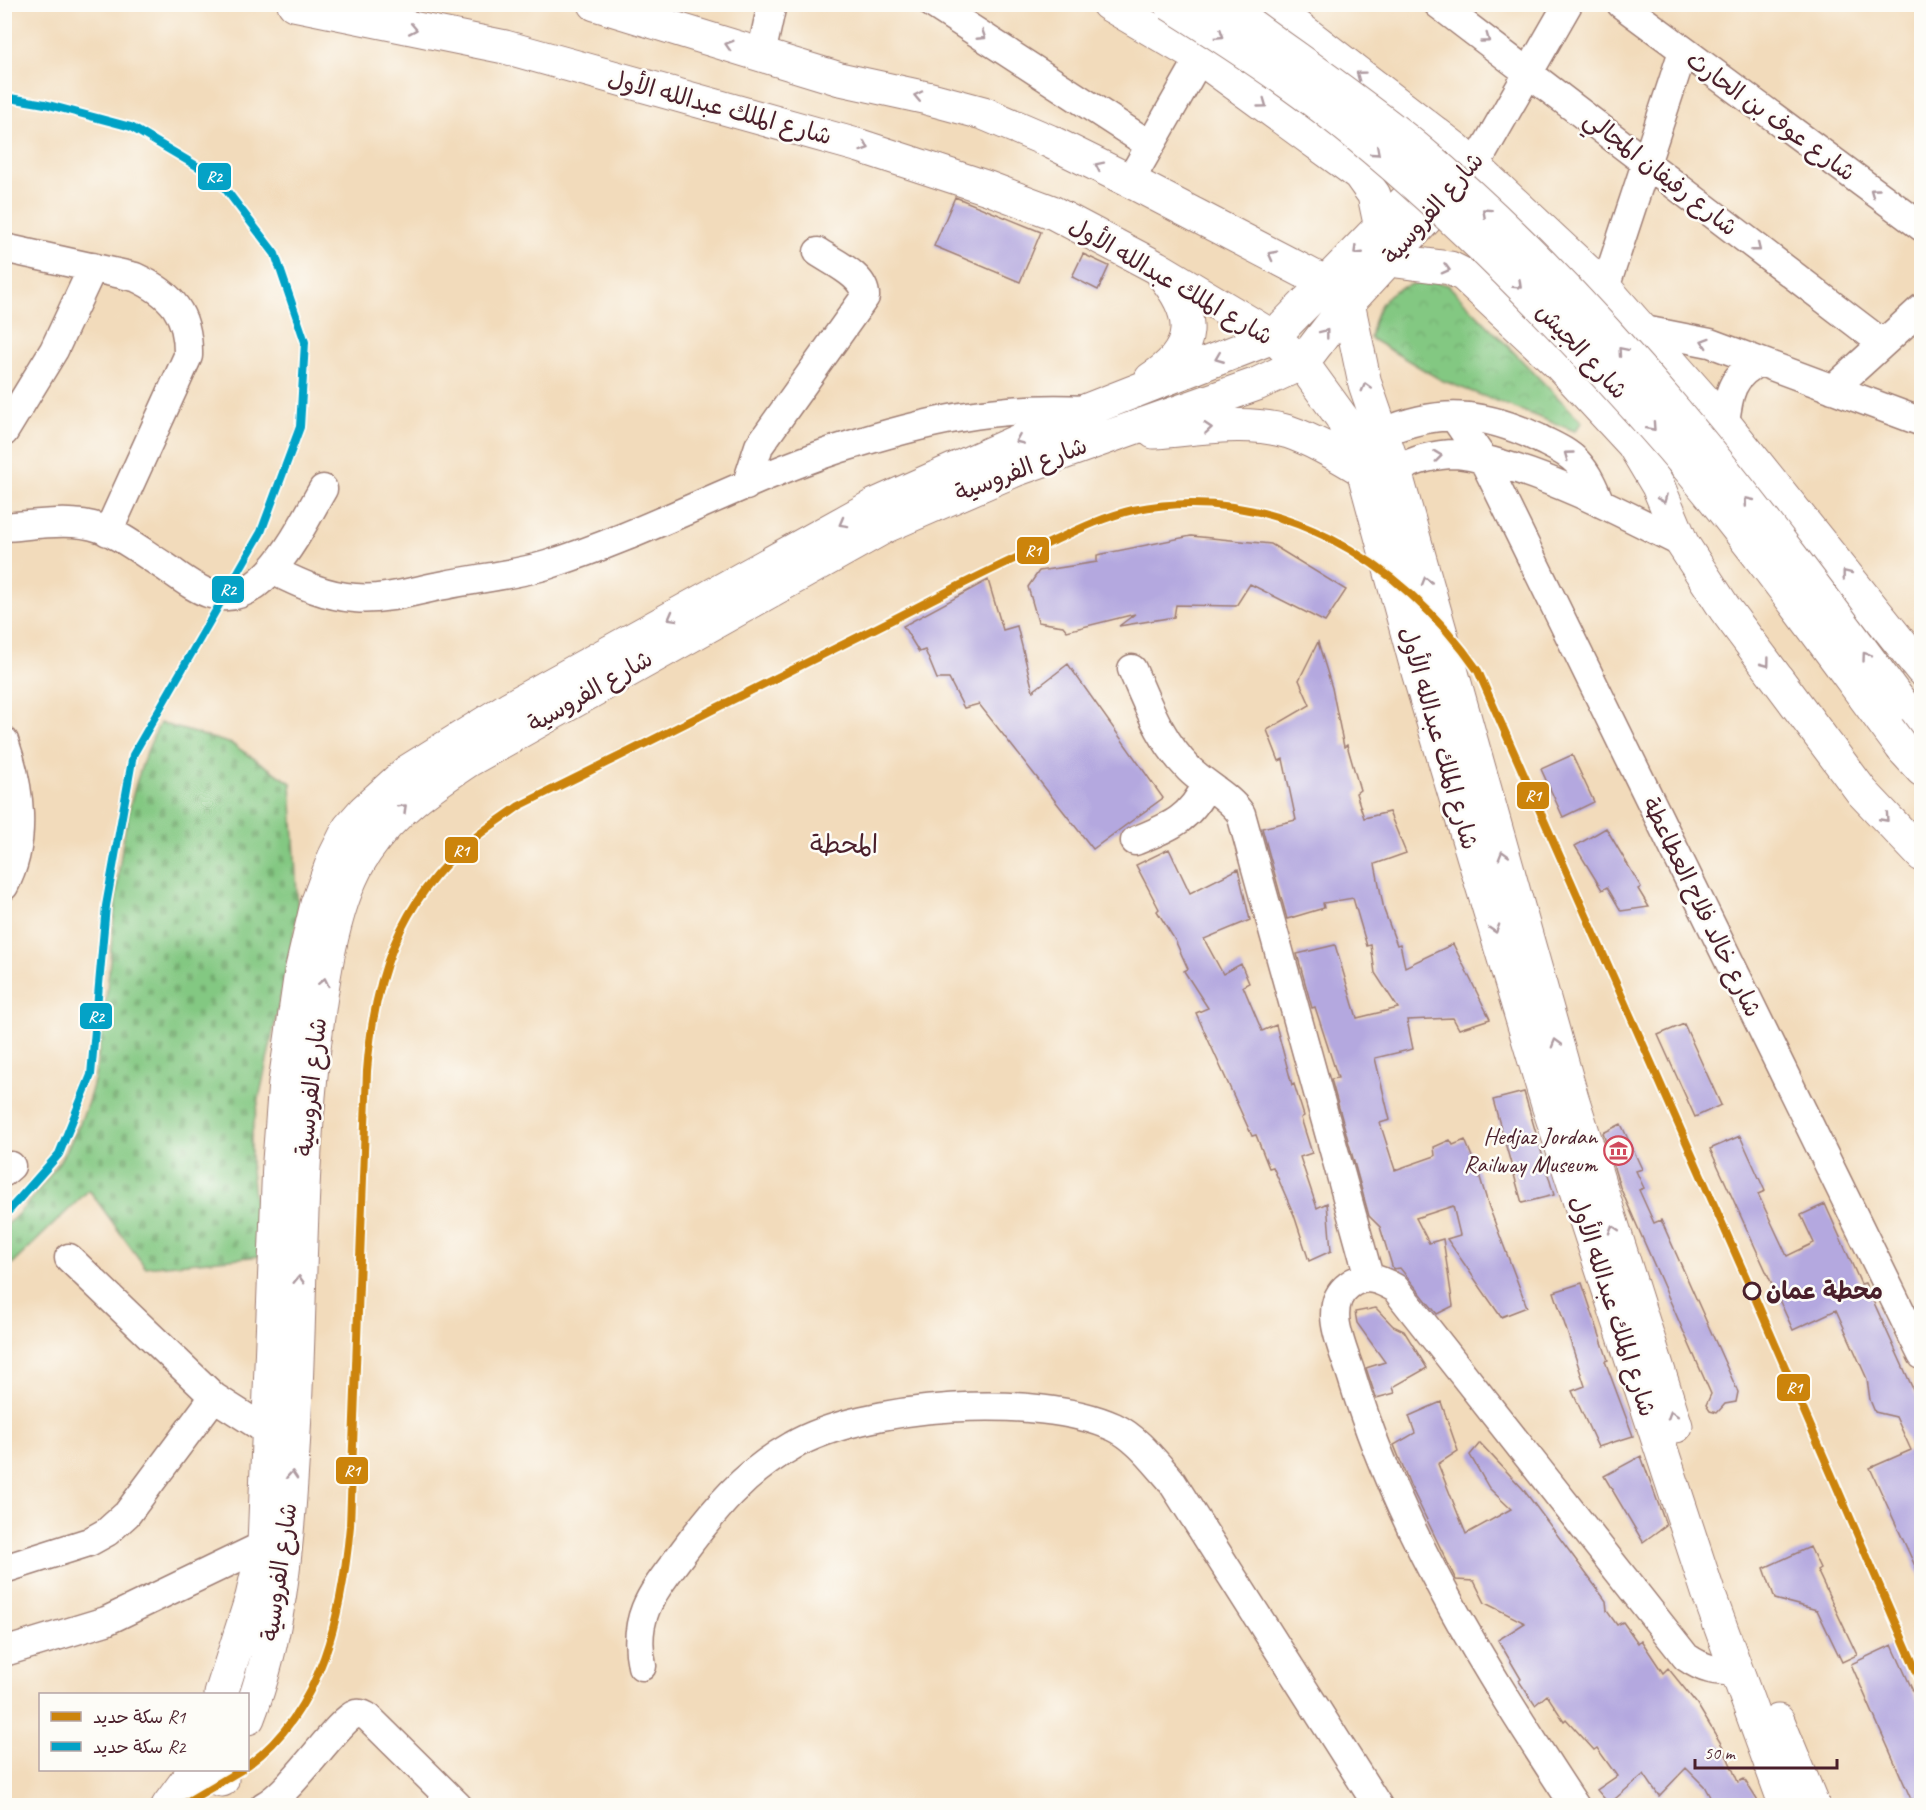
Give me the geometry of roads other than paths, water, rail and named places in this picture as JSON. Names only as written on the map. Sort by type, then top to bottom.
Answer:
[{"type":"main road","name":"شارع الملك عبدالله الأول","points":[[294,4],[505,47],[860,146],[1052,212],[1156,267],[1273,337],[1302,363],[1379,471]]},
{"type":"main road","points":[[595,4],[840,80],[927,98],[983,113],[1049,141],[1130,181],[1324,282],[1341,294],[1348,303]]},
{"type":"main road","points":[[1108,4],[1200,58],[1359,174],[1374,195],[1381,228]]},
{"type":"main road","name":"شارع الجيش","points":[[1170,4],[1233,44],[1340,120],[1422,192],[1569,334],[1672,449],[1915,749]]},
{"type":"main road","name":"شارع الجيش","points":[[1222,4],[1415,148],[1503,227],[1588,312],[1680,417],[1798,564],[1901,703],[1915,749]]},
{"type":"main road","points":[[1268,4],[1466,157],[1605,288],[1725,424],[1922,670]]},
{"type":"main road","name":"شارع الفروسية","points":[[249,1715],[264,1666],[288,1535],[282,1432],[279,1161],[285,1082],[301,972],[317,904],[334,858],[349,828],[379,796],[408,771],[509,708],[874,505],[1087,410],[1273,337],[1324,282],[1381,228],[1466,157]]},
{"type":"main road","name":"شارع الفروسية","points":[[222,1693],[252,1597],[264,1545],[282,1432],[306,1103],[320,1000],[336,928],[351,880],[366,852],[389,822],[407,803],[469,760],[886,526],[1015,470],[1257,384],[1302,363],[1348,303],[1389,260],[1466,157]]},
{"type":"main road","points":[[1389,260],[1450,268],[1464,275],[1559,364],[1638,450],[1658,486],[1682,543],[1725,609],[1862,792],[1922,855]]},
{"type":"main road","points":[[1122,397],[1162,372],[1185,344],[1187,318],[1183,303],[1156,267]]},
{"type":"main road","name":"شارع الملك عبدالله الأول","points":[[1348,303],[1365,384],[1382,433],[1379,471],[1422,683],[1548,1105],[1626,1349],[1746,1669],[1786,1806]]},
{"type":"main road","points":[[1108,436],[1257,426],[1287,432],[1379,471]]},
{"type":"main road","name":"شارع الملك عبدالله الأول","points":[[1746,1669],[1813,1806]]},
{"type":"main road","points":[[168,1806],[210,1779]]},
{"type":"main road","points":[[178,1806],[210,1779]]},
{"type":"street","points":[[761,55],[772,4]]},
{"type":"street","points":[[933,4],[1150,145]]},
{"type":"street","name":"شارع رفيفان المجالي","points":[[1438,4],[1882,343]]},
{"type":"street","name":"شارع الفروسية","points":[[1466,157],[1529,72],[1568,4]]},
{"type":"street","name":"شارع عوف بن الحارث","points":[[1621,4],[1922,227]]},
{"type":"street","points":[[1605,288],[1683,51]]},
{"type":"street","points":[[1130,181],[1200,58]]},
{"type":"street","points":[[4,248],[135,277],[155,286],[180,313],[188,333],[188,356],[108,532]]},
{"type":"street","points":[[746,486],[759,446],[865,297],[865,290],[859,280],[818,252]]},
{"type":"street","points":[[4,432],[54,350],[93,267]]},
{"type":"street","points":[[1833,389],[1922,308]]},
{"type":"street","points":[[1644,330],[1688,337],[1922,422]]},
{"type":"street","points":[[1725,424],[1731,386],[1743,371],[1760,362]]},
{"type":"street","points":[[274,571],[301,585],[334,595],[378,597],[540,567],[836,450],[914,426],[996,410],[1036,408],[1087,410]]},
{"type":"street","points":[[1382,433],[1417,420],[1454,417],[1488,418],[1504,423],[1563,451],[1584,470],[1600,503]]},
{"type":"street","name":"شارع خالد فلاح العطاعطة","points":[[1454,417],[1483,459],[1511,548],[1922,1355]]},
{"type":"street","points":[[1379,471],[1410,462],[1455,454],[1483,459],[1543,477],[1682,543]]},
{"type":"street","points":[[4,527],[71,523],[92,526],[108,532],[211,594],[237,594],[274,571],[323,489]]},
{"type":"street","points":[[1131,669],[1166,743],[1206,785],[1235,805],[1241,814],[1369,1277]]},
{"type":"street","points":[[4,741],[19,828],[16,858],[4,886]]},
{"type":"street","points":[[1136,841],[1179,821],[1199,801],[1206,785]]},
{"type":"street","points":[[69,1258],[214,1397],[282,1432]]},
{"type":"street","points":[[1575,1806],[1514,1713],[1437,1584],[1412,1535],[1360,1402],[1334,1316],[1336,1302],[1343,1289],[1354,1281],[1369,1277],[1395,1288],[1686,1657],[1700,1667],[1716,1672],[1746,1669]]},
{"type":"street","points":[[7,1564],[89,1542],[112,1528],[127,1514],[214,1397]]},
{"type":"street","points":[[642,1666],[638,1634],[640,1618],[656,1589],[726,1497],[761,1465],[793,1444],[847,1422],[903,1411],[1000,1407],[1060,1411],[1089,1417],[1116,1428],[1148,1454],[1170,1479],[1378,1806]]},
{"type":"street","points":[[4,1653],[106,1621],[264,1545]]},
{"type":"street","points":[[264,1806],[282,1794],[338,1730],[354,1714],[359,1713],[369,1718],[458,1806]]},
{"type":"rail line","name":"R2","points":[[4,97],[45,104],[131,127],[217,178],[275,254],[305,342],[300,427],[261,532],[133,755],[106,906],[91,1075],[59,1154],[4,1216]]},
{"type":"rail line","name":"R1","points":[[249,1764],[274,1743],[294,1717],[311,1688],[324,1658],[341,1592],[350,1526],[370,1037],[376,1005],[394,944],[425,890],[446,865],[471,841],[519,806],[978,576],[1079,529],[1133,510],[1185,504],[1235,508],[1283,519],[1329,538],[1372,563],[1411,595],[1447,631],[1478,671],[1752,1291],[1922,1684]]},
{"type":"rail line","name":"R1","points":[[180,1806],[239,1771]]},
{"type":"place","name":"Hedjaz Jordan Railway Museum","points":[[1618,1150]]},
{"type":"place","name":"محطة عمان","points":[[1752,1291]]},
{"type":"district","name":"المحطة","points":[[844,844]]}]
